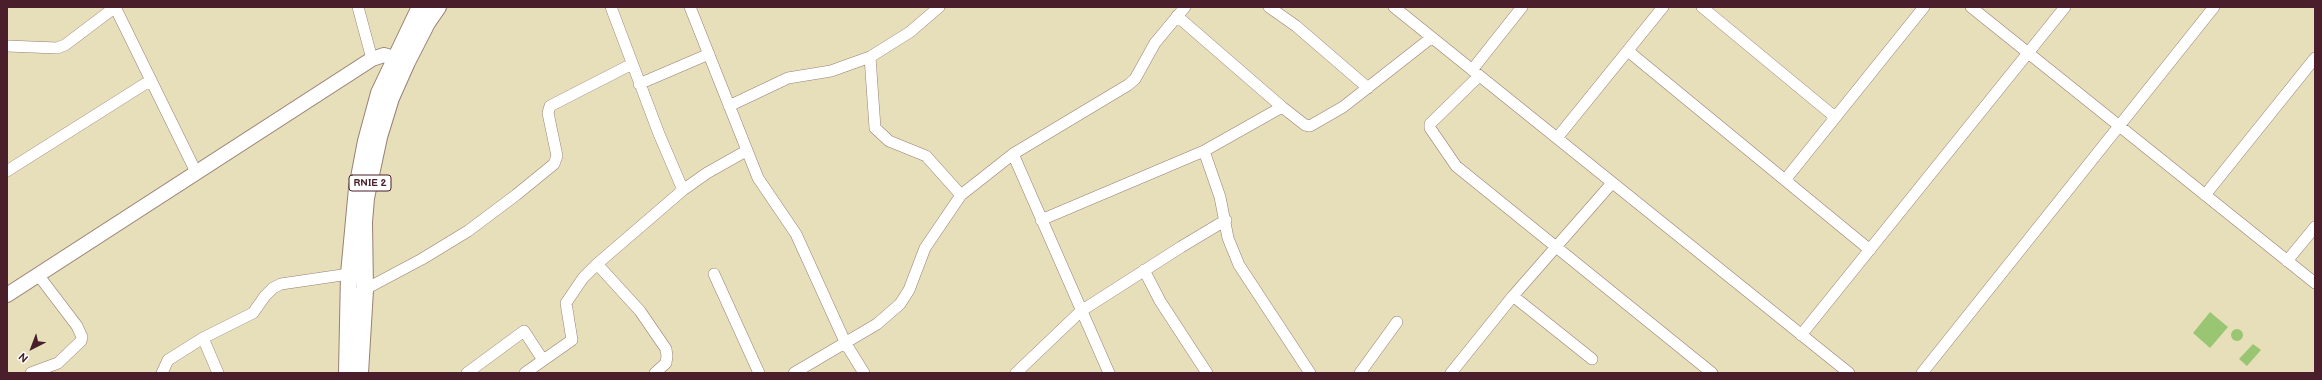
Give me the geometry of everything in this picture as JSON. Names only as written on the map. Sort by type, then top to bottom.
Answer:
[{"type":"highway","name":"RNIE 2","points":[[360,373],[365,290],[364,222],[366,198],[378,137],[391,98],[401,60],[420,7]]},
{"type":"highway","name":"RNIE 2","points":[[347,373],[349,274],[357,188],[366,141],[379,93],[438,7]]},
{"type":"main road","points":[[7,295],[39,276],[84,244],[372,59],[384,55],[401,60]]},
{"type":"street","points":[[7,46],[57,48],[65,45],[114,7],[196,172]]},
{"type":"street","points":[[358,7],[372,59]]},
{"type":"street","points":[[611,7],[639,84],[683,190]]},
{"type":"street","points":[[690,7],[758,178],[796,234],[846,344],[864,373]]},
{"type":"street","points":[[729,106],[788,78],[830,72],[870,57],[910,32],[939,7]]},
{"type":"street","points":[[794,373],[846,344],[877,324],[900,304],[909,290],[925,248],[961,195],[1013,154],[1128,85],[1135,79],[1155,43],[1184,7]]},
{"type":"street","points":[[1269,7],[1296,26],[1368,88]]},
{"type":"street","points":[[1394,7],[1849,373]]},
{"type":"street","points":[[1522,7],[1475,73],[1431,121],[1430,128],[1461,170],[1556,245],[1599,283],[1712,373]]},
{"type":"street","points":[[1557,138],[1663,7]]},
{"type":"street","points":[[1702,7],[1836,117]]},
{"type":"street","points":[[1785,180],[1924,7]]},
{"type":"street","points":[[1971,7],[2315,283]]},
{"type":"street","points":[[1802,335],[2064,7]]},
{"type":"street","points":[[1922,373],[2214,7]]},
{"type":"street","points":[[1176,16],[1282,107],[1305,125],[1310,126],[1343,107],[1431,38]]},
{"type":"street","points":[[1628,51],[1870,250]]},
{"type":"street","points":[[639,84],[709,54]]},
{"type":"street","points":[[870,57],[875,128],[889,141],[926,156],[961,195]]},
{"type":"street","points":[[2205,195],[2315,58]]},
{"type":"street","points":[[348,298],[422,259],[468,230],[516,195],[554,164],[557,156],[548,113],[550,106],[632,64]]},
{"type":"street","points":[[7,171],[151,80]]},
{"type":"street","points":[[1041,220],[1204,151],[1282,107]]},
{"type":"street","points":[[525,373],[572,340],[566,303],[583,278],[597,264],[683,190],[746,151]]},
{"type":"street","points":[[1204,151],[1226,220],[1228,238],[1239,264],[1310,373]]},
{"type":"street","points":[[1013,154],[1109,373]]},
{"type":"street","points":[[1451,373],[1556,245],[1612,183]]},
{"type":"street","points":[[1016,373],[1081,310],[1226,220]]},
{"type":"street","points":[[2288,261],[2315,227]]},
{"type":"street","points":[[597,264],[640,311],[666,349],[668,356],[666,363],[655,373]]},
{"type":"street","points":[[1144,270],[1160,301],[1207,373]]},
{"type":"street","points":[[162,373],[168,360],[203,338],[253,313],[272,288],[281,284],[349,274]]},
{"type":"street","points":[[714,274],[759,373]]},
{"type":"street","points":[[31,373],[58,363],[81,341],[82,337],[77,326],[39,276]]},
{"type":"street","points":[[1513,296],[1592,359]]},
{"type":"street","points":[[1360,373],[1397,322]]},
{"type":"street","points":[[467,373],[524,331],[543,360]]},
{"type":"street","points":[[203,338],[218,373]]},
{"type":"green space","points":[[2210,312],[2228,327],[2210,348],[2193,333]]},
{"type":"green space","points":[[2235,329],[2239,329],[2243,335],[2239,341],[2235,341],[2231,337],[2231,333]]},
{"type":"green space","points":[[2253,344],[2261,350],[2247,366],[2239,359]]}]
